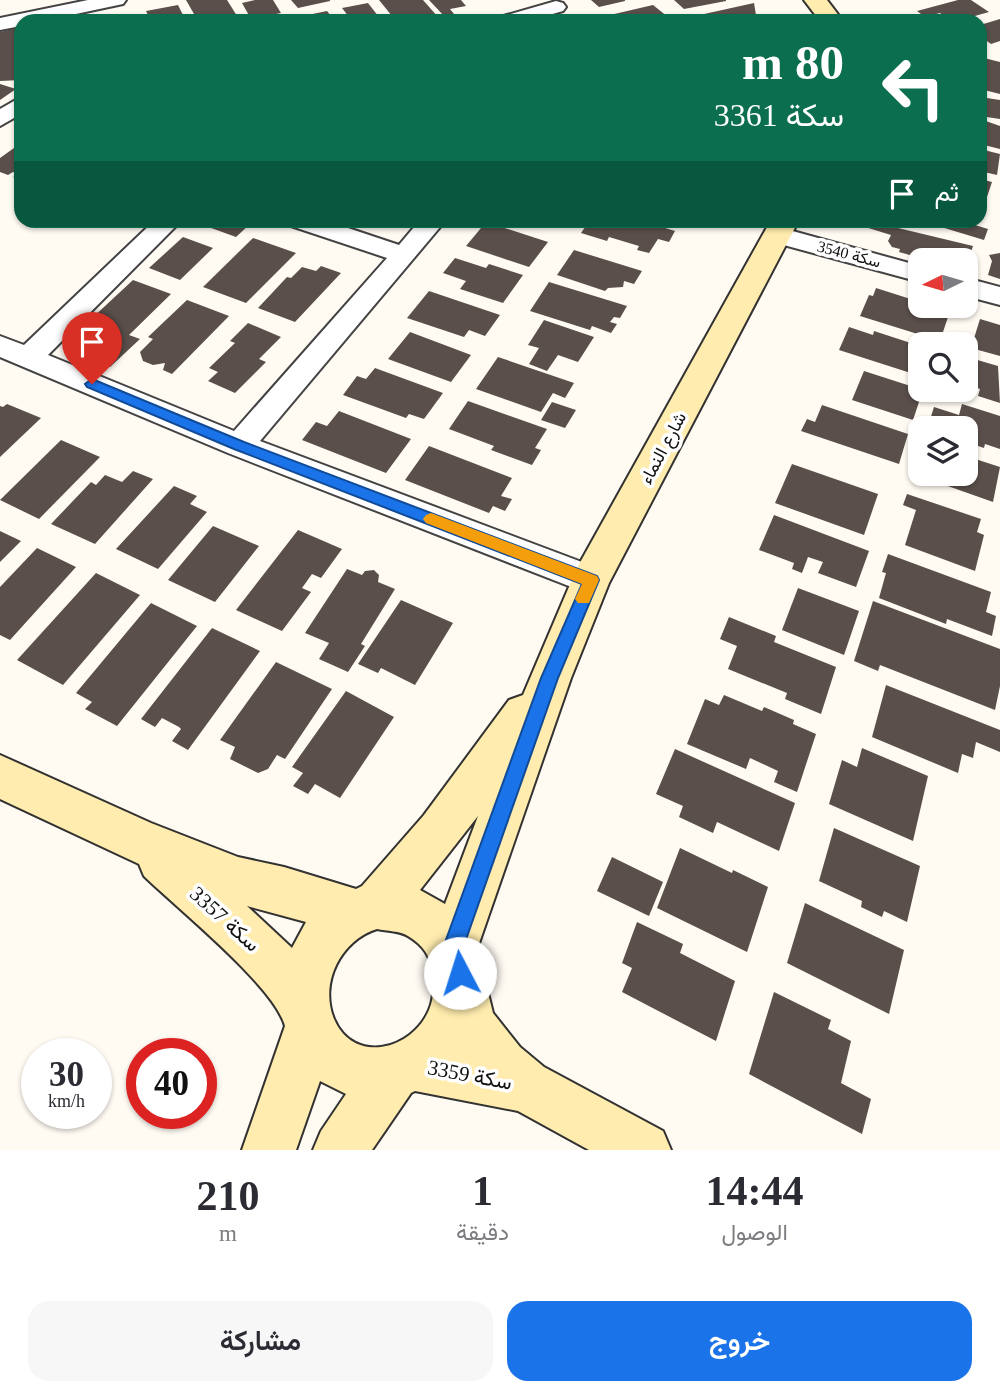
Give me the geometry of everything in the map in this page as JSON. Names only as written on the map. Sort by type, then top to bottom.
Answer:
[{"type":"street","points":[[49,14],[118,0]]},
{"type":"street","points":[[815,0],[826,14]]},
{"type":"street","points":[[536,14],[557,9]]},
{"type":"street","points":[[29,357],[162,228]]},
{"type":"street","points":[[322,228],[404,256]]},
{"type":"street","points":[[239,445],[427,228]]},
{"type":"street","name":"سكة 3540","points":[[781,228],[908,270]]},
{"type":"street","name":"شارع النماء","points":[[456,960],[550,678],[591,580],[781,228]]},
{"type":"street","points":[[978,290],[1000,296]]},
{"type":"street","points":[[0,346],[239,445],[591,580]]},
{"type":"street","name":"شارع النماء","points":[[365,909],[440,831],[550,678]]},
{"type":"street","name":"سكة 3357","points":[[0,776],[140,842],[238,881],[365,909]]},
{"type":"street","name":"سكة 3357","points":[[140,842],[279,969],[307,1014]]},
{"type":"street","points":[[269,1150],[301,1060],[307,1014],[307,973],[317,948],[333,927],[365,909],[401,905],[422,913],[440,928],[456,960],[459,999],[451,1025],[436,1048],[403,1069],[340,1150]]},
{"type":"street","name":"سكة 3359","points":[[456,960],[470,1022],[493,1058],[525,1086],[644,1150]]},
{"type":"street","points":[[307,1014],[323,1050],[342,1066],[366,1075],[403,1069]]},
{"type":"street","name":"سكة 3359","points":[[403,1069],[525,1086]]},
{"type":"building","points":[[186,0],[227,0],[236,14],[194,14]]},
{"type":"building","points":[[273,0],[281,13],[248,14],[242,3]]},
{"type":"building","points":[[291,0],[330,0],[330,1],[298,8]]},
{"type":"building","points":[[379,0],[423,0],[435,14],[390,14]]},
{"type":"building","points":[[429,0],[461,0],[466,6],[450,9],[454,14],[442,14]]},
{"type":"building","points":[[591,0],[625,0],[625,1],[599,7]]},
{"type":"building","points":[[674,0],[726,0],[726,1],[684,9]]},
{"type":"building","points":[[958,0],[971,0],[989,12],[921,14],[917,11]]},
{"type":"building","points":[[368,3],[377,14],[347,14],[342,8]]},
{"type":"building","points":[[754,3],[756,14],[704,14]]},
{"type":"building","points":[[178,5],[182,14],[148,14],[146,11]]},
{"type":"building","points":[[653,5],[664,14],[614,14]]},
{"type":"building","points":[[1000,19],[1000,41],[991,44],[987,41],[987,23]]},
{"type":"building","points":[[14,29],[14,80],[0,81],[0,32]]},
{"type":"building","points":[[987,59],[1000,62],[1000,94],[987,91]]},
{"type":"building","points":[[0,84],[14,88],[14,90],[0,100]]},
{"type":"building","points":[[987,98],[1000,100],[1000,119],[987,117]]},
{"type":"building","points":[[987,121],[1000,126],[1000,149],[987,146]]},
{"type":"building","points":[[14,148],[14,172],[8,175],[0,172],[0,158]]},
{"type":"building","points":[[987,151],[1000,154],[997,175],[987,173]]},
{"type":"building","points":[[987,181],[992,182],[987,197]]},
{"type":"building","points":[[211,228],[246,228],[236,237]]},
{"type":"building","points":[[481,228],[505,228],[548,242],[529,267],[466,246]]},
{"type":"building","points":[[584,228],[665,228],[675,231],[669,242],[658,239],[649,253],[637,250],[639,246],[609,237],[607,241],[581,233]]},
{"type":"building","points":[[868,228],[898,228],[973,246],[908,248],[908,255],[899,252],[900,249],[892,247],[888,241],[891,235]]},
{"type":"building","points":[[944,228],[988,229],[984,240]]},
{"type":"building","points":[[183,237],[213,248],[180,280],[149,268]]},
{"type":"building","points":[[253,238],[296,253],[246,303],[203,287]]},
{"type":"building","points":[[574,250],[642,271],[634,284],[624,281],[623,287],[608,288],[605,291],[557,275]]},
{"type":"building","points":[[1000,253],[1000,279],[988,275],[992,261],[989,255]]},
{"type":"building","points":[[455,258],[486,268],[489,264],[523,275],[503,303],[460,289],[466,281],[443,273]]},
{"type":"building","points":[[321,266],[341,273],[295,322],[258,308],[287,277],[291,278],[302,267],[316,271]]},
{"type":"building","points":[[133,280],[171,294],[129,335],[140,339],[110,367],[66,349],[65,347],[83,331],[107,340],[107,335],[114,329],[90,320]]},
{"type":"building","points":[[549,282],[627,306],[620,318],[614,317],[610,322],[617,324],[611,333],[592,326],[590,330],[530,311]]},
{"type":"building","points":[[876,288],[908,298],[908,318],[948,318],[943,332],[911,332],[860,316],[869,295],[873,296]]},
{"type":"building","points":[[429,291],[500,315],[485,336],[469,330],[464,337],[407,318]]},
{"type":"building","points":[[187,300],[229,316],[172,374],[163,370],[165,363],[153,365],[143,361],[140,352],[153,339],[148,337]]},
{"type":"building","points":[[980,319],[1000,325],[1000,356],[978,350],[976,332]]},
{"type":"building","points":[[544,320],[594,337],[578,362],[558,355],[547,371],[529,364],[539,348],[528,345]]},
{"type":"building","points":[[248,323],[281,337],[259,359],[266,362],[235,393],[208,381],[218,372],[209,368],[235,343],[230,341]]},
{"type":"building","points":[[849,327],[873,335],[874,331],[908,342],[908,372],[839,350]]},
{"type":"building","points":[[410,332],[471,355],[451,382],[388,359]]},
{"type":"building","points":[[498,357],[574,383],[565,398],[553,393],[541,412],[476,389]]},
{"type":"building","points":[[978,360],[998,366],[1000,403],[978,396]]},
{"type":"building","points":[[375,368],[443,393],[424,419],[409,414],[406,418],[343,395],[357,376],[366,379]]},
{"type":"building","points":[[864,371],[908,385],[908,402],[919,402],[914,416],[908,416],[908,418],[852,400]]},
{"type":"building","points":[[468,401],[547,429],[535,448],[541,450],[532,465],[491,450],[494,446],[449,429]]},
{"type":"building","points":[[552,402],[576,410],[565,428],[541,420]]},
{"type":"building","points":[[7,404],[41,418],[0,457],[0,406]]},
{"type":"building","points":[[962,404],[1000,416],[1000,449],[985,444],[984,448],[978,446],[978,416],[931,416],[934,407],[959,415]]},
{"type":"building","points":[[822,405],[908,434],[899,464],[801,431],[807,419],[815,422]]},
{"type":"building","points":[[339,411],[411,439],[386,473],[302,440],[316,422],[327,426]]},
{"type":"building","points":[[61,440],[100,457],[39,519],[0,500]]},
{"type":"building","points":[[429,446],[512,478],[501,496],[512,499],[505,511],[493,506],[489,513],[405,480]]},
{"type":"building","points":[[978,460],[1000,467],[993,502],[948,486],[978,486]]},
{"type":"building","points":[[792,464],[878,494],[864,535],[775,503]]},
{"type":"building","points":[[133,471],[153,479],[95,544],[51,524],[91,482],[96,485],[105,475],[122,482]]},
{"type":"building","points":[[174,486],[197,496],[190,504],[207,512],[158,569],[116,549]]},
{"type":"building","points":[[907,494],[981,519],[977,532],[984,535],[975,571],[905,545],[916,510],[903,505]]},
{"type":"building","points":[[774,515],[869,551],[856,587],[818,573],[823,562],[808,557],[802,573],[792,569],[794,563],[759,550]]},
{"type":"building","points":[[213,526],[259,546],[215,602],[168,580]]},
{"type":"building","points":[[298,530],[342,549],[321,578],[312,574],[302,588],[311,592],[282,631],[236,610]]},
{"type":"building","points":[[0,531],[21,541],[0,562]]},
{"type":"building","points":[[37,548],[76,567],[10,640],[0,635],[0,587]]},
{"type":"building","points":[[888,554],[991,592],[986,612],[996,616],[992,636],[947,619],[946,624],[879,598],[886,573],[882,572]]},
{"type":"building","points":[[347,569],[362,575],[365,571],[374,570],[379,575],[378,582],[395,589],[361,644],[365,646],[348,672],[319,659],[329,643],[305,633]]},
{"type":"building","points":[[96,573],[140,595],[63,685],[17,660]]},
{"type":"building","points":[[798,588],[859,611],[844,655],[782,630]]},
{"type":"building","points":[[401,600],[453,623],[415,685],[381,668],[378,673],[358,664]]},
{"type":"building","points":[[873,601],[1000,649],[1000,686],[995,710],[880,665],[878,671],[854,661]]},
{"type":"building","points":[[151,603],[197,626],[117,726],[85,709],[92,702],[76,693]]},
{"type":"building","points":[[729,617],[776,636],[774,642],[836,667],[821,714],[785,699],[787,693],[728,669],[737,646],[720,639]]},
{"type":"building","points":[[212,628],[260,651],[188,750],[172,741],[181,729],[179,727],[162,718],[155,727],[141,719]]},
{"type":"building","points":[[276,662],[332,689],[285,759],[277,755],[268,769],[258,773],[230,759],[235,747],[220,740]]},
{"type":"building","points":[[886,685],[1000,730],[1000,752],[976,742],[973,758],[962,754],[958,773],[872,737]]},
{"type":"building","points":[[346,691],[394,717],[340,798],[315,784],[308,794],[293,786],[303,773],[292,767]]},
{"type":"building","points":[[724,695],[762,711],[764,707],[794,720],[793,724],[816,734],[797,792],[774,782],[778,771],[750,758],[746,769],[687,744],[705,699],[719,705]]},
{"type":"building","points":[[862,748],[928,776],[913,841],[829,804],[842,760],[857,767]]},
{"type":"building","points":[[675,749],[795,803],[779,851],[717,822],[713,833],[679,817],[683,806],[656,794]]},
{"type":"building","points":[[834,828],[920,866],[907,922],[884,911],[882,917],[861,907],[862,901],[819,881]]},
{"type":"building","points":[[680,848],[768,887],[747,952],[657,908]]},
{"type":"building","points":[[612,857],[663,882],[649,916],[597,891]]},
{"type":"building","points":[[805,903],[904,950],[889,1014],[787,963]]},
{"type":"building","points":[[637,922],[683,944],[680,953],[735,981],[716,1041],[622,992],[632,968],[622,963]]},
{"type":"building","points":[[774,992],[831,1020],[828,1029],[851,1041],[841,1083],[871,1099],[862,1134],[749,1074]]},
{"type":"slow traffic","points":[[431,519],[591,580],[583,599]]},
{"type":"route","points":[[92,384],[239,445],[591,580],[550,678],[453,948],[460,973]]}]
